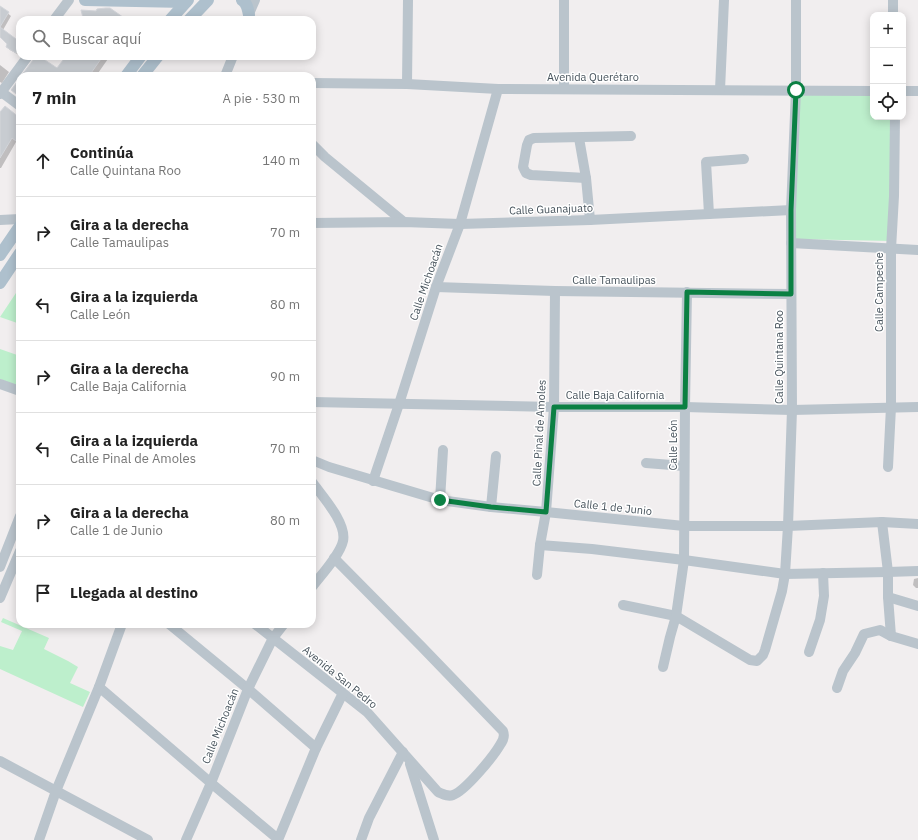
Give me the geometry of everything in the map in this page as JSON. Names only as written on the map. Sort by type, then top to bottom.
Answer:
[{"type":"main road","points":[[85,0],[187,1]]},
{"type":"main road","points":[[193,16],[208,0]]},
{"type":"main road","points":[[242,0],[247,6],[248,16]]},
{"type":"main road","points":[[174,16],[187,1]]},
{"type":"main road","points":[[129,72],[138,60]]},
{"type":"main road","points":[[145,72],[155,60]]},
{"type":"main road","points":[[0,255],[16,232]]},
{"type":"main road","points":[[0,283],[16,258]]},
{"type":"street","points":[[57,16],[69,0]]},
{"type":"street","points":[[249,16],[255,0]]},
{"type":"street","points":[[406,84],[408,0]]},
{"type":"street","points":[[564,0],[564,89]]},
{"type":"street","points":[[720,90],[724,0]]},
{"type":"street","name":"Calle Quintana Roo","points":[[676,616],[742,656],[750,660],[757,661],[763,655],[765,650],[782,591],[785,574],[788,526],[792,410],[790,243],[796,90],[796,0]]},
{"type":"street","points":[[893,0],[893,12]]},
{"type":"street","points":[[16,103],[0,93],[25,60]]},
{"type":"street","points":[[227,72],[231,60]]},
{"type":"street","name":"Avenida Querétaro","points":[[316,83],[406,84],[498,89],[870,91]]},
{"type":"street","name":"Calle Michoacán","points":[[373,481],[436,287],[460,224],[498,89]]},
{"type":"street","points":[[906,91],[918,91]]},
{"type":"street","name":"Calle Campeche","points":[[888,467],[891,407],[890,249],[894,196],[895,120]]},
{"type":"street","points":[[586,178],[531,175],[526,173],[523,167],[529,140],[534,138],[631,136]]},
{"type":"street","points":[[579,138],[586,178],[590,220]]},
{"type":"street","points":[[316,148],[404,222]]},
{"type":"street","points":[[709,214],[706,162],[744,159]]},
{"type":"street","name":"Calle Guanajuato","points":[[316,223],[404,222],[460,224],[590,220],[791,210]]},
{"type":"street","points":[[0,220],[16,219]]},
{"type":"street","points":[[790,243],[918,250]]},
{"type":"street","name":"Calle Tamaulipas","points":[[436,287],[556,291],[791,294]]},
{"type":"street","name":"Calle Pinal de Amoles","points":[[537,576],[540,545],[546,512],[554,407],[556,291]]},
{"type":"street","name":"Calle León","points":[[684,526],[687,292]]},
{"type":"street","points":[[0,384],[16,390]]},
{"type":"street","name":"Calle Baja California","points":[[316,402],[554,407],[685,407],[792,410],[891,407],[918,408]]},
{"type":"street","points":[[440,500],[443,450]]},
{"type":"street","points":[[491,507],[496,456]]},
{"type":"street","name":"Calle 1 de Junio","points":[[316,462],[329,468],[440,500],[491,507],[684,526],[788,526],[882,522],[918,524]]},
{"type":"street","points":[[646,463],[684,466]]},
{"type":"street","points":[[316,487],[337,517],[343,531],[343,541],[338,552],[316,582]]},
{"type":"street","points":[[882,522],[888,572],[891,636]]},
{"type":"street","points":[[0,567],[3,554],[16,525]]},
{"type":"street","points":[[663,666],[676,616],[684,560],[684,526]]},
{"type":"street","points":[[540,545],[592,549],[785,574],[918,571]]},
{"type":"street","name":"Avenida San Pedro","points":[[260,628],[367,712],[438,792],[450,796],[458,793],[491,759],[501,744],[504,735],[503,731],[422,646],[334,558]]},
{"type":"street","points":[[0,598],[16,560]]},
{"type":"street","points":[[809,652],[820,620],[824,596],[823,573]]},
{"type":"street","points":[[888,597],[918,606]]},
{"type":"street","points":[[623,605],[676,616]]},
{"type":"street","points":[[39,840],[56,791],[99,687],[121,628]]},
{"type":"street","points":[[174,628],[248,689],[316,748]]},
{"type":"street","name":"Calle Michoacán","points":[[186,840],[211,783],[248,689],[273,638],[281,628]]},
{"type":"street","points":[[837,688],[843,671],[855,653],[864,634],[880,630],[891,636],[918,644]]},
{"type":"street","points":[[99,687],[278,840],[316,748],[342,693]]},
{"type":"street","points":[[361,840],[369,818],[406,756]]},
{"type":"street","points":[[406,756],[434,840]]},
{"type":"street","points":[[0,761],[148,840]]},
{"type":"green space","points":[[797,92],[870,92],[870,120],[894,120],[892,241],[793,239]]},
{"type":"green space","points":[[16,293],[16,323],[0,317]]},
{"type":"green space","points":[[0,349],[16,355],[16,385],[0,379]]},
{"type":"green space","points":[[3,618],[16,624],[16,628],[26,628],[49,638],[44,649],[78,667],[70,683],[90,692],[83,707],[0,669],[0,646],[13,650],[22,631],[1,622]]},
{"type":"building","points":[[0,6],[9,12],[0,27]]},
{"type":"building","points":[[110,8],[121,16],[82,16],[81,10],[96,11],[97,9]]},
{"type":"building","points":[[0,27],[16,39],[16,53],[6,47],[7,44],[0,37]]},
{"type":"building","points":[[33,60],[45,60],[57,68],[63,60],[100,60],[92,72],[24,72]]},
{"type":"building","points":[[16,83],[16,94],[11,90]]},
{"type":"building","points":[[5,106],[16,115],[16,141],[12,138],[0,158],[0,112]]},
{"type":"route","points":[[440,500],[491,507],[546,512],[554,407],[685,407],[687,292],[791,294],[790,243],[796,90]]}]
